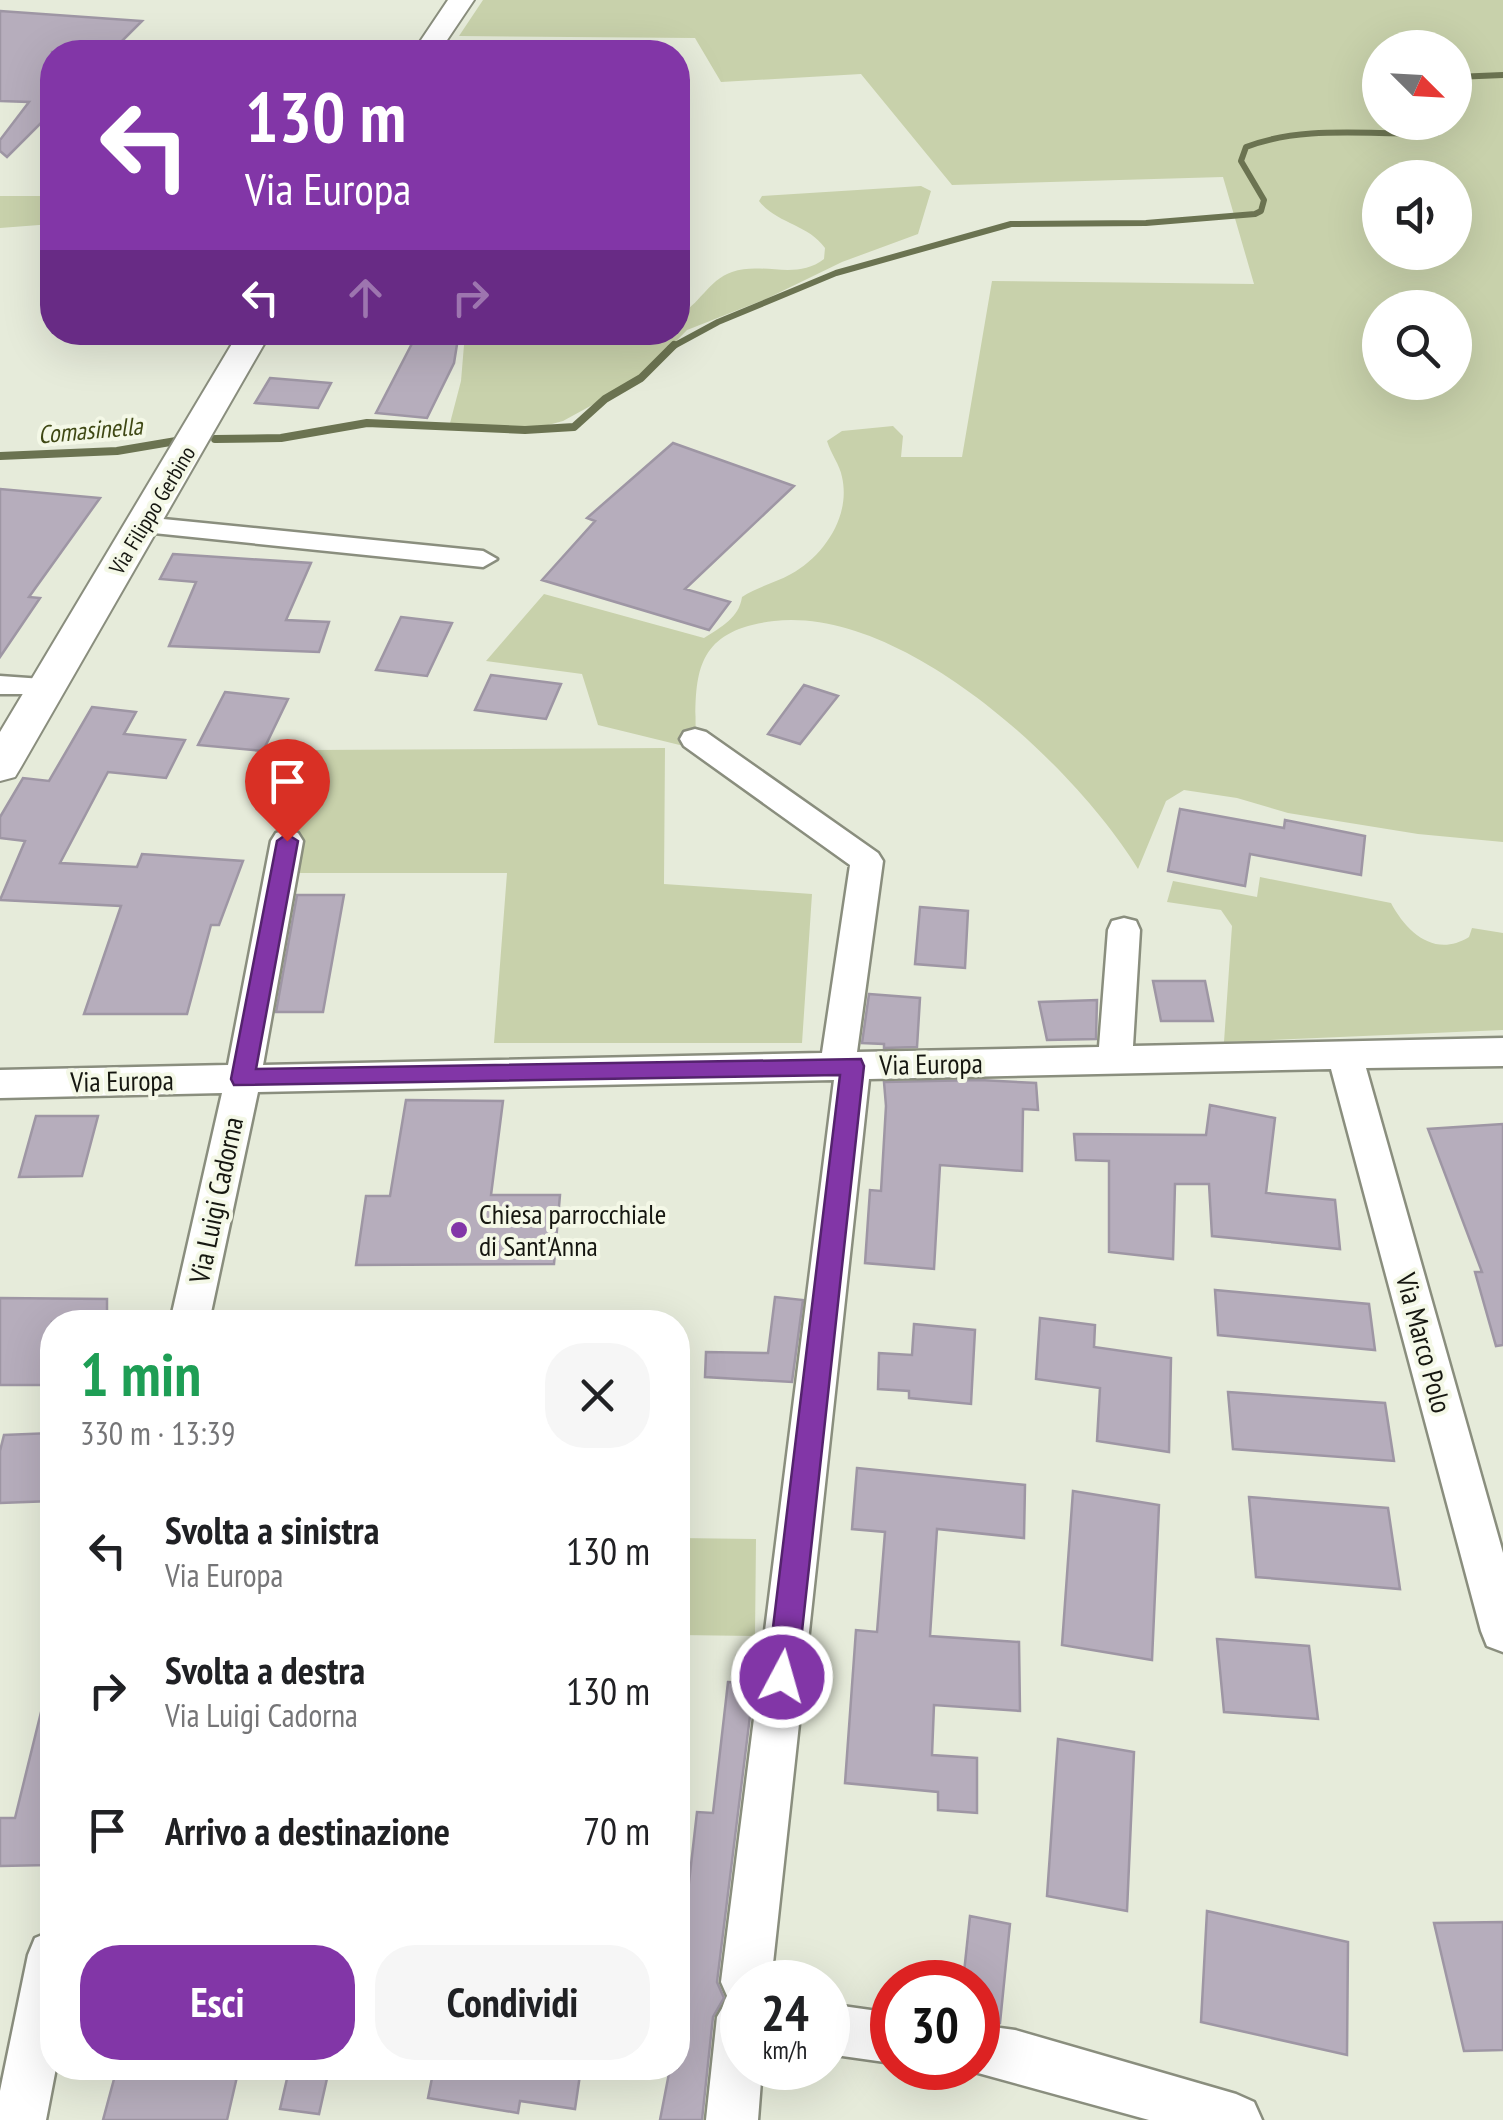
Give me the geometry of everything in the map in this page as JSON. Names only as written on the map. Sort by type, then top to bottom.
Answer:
[{"type":"street","points":[[434,40],[461,0]]},
{"type":"street","name":"Via Filippo Gerbino","points":[[0,767],[247,345]]},
{"type":"street","points":[[143,525],[484,559]]},
{"type":"street","points":[[0,685],[48,687]]},
{"type":"street","points":[[696,739],[866,861],[748,1960]]},
{"type":"street","name":"Via Luigi Cadorna","points":[[193,1310],[287,841]]},
{"type":"street","points":[[1115,1060],[1124,930]]},
{"type":"street","name":"Via Europa","points":[[0,1084],[1503,1052]]},
{"type":"street","name":"Via Marco Polo","points":[[1345,1055],[1503,1632]]},
{"type":"street","points":[[20,2120],[40,2017]]},
{"type":"street","points":[[1000,2053],[1236,2120]]},
{"type":"street","points":[[732,2120],[735,2090]]},
{"type":"green space","points":[[483,0],[1503,0],[1503,842],[1418,834],[1288,813],[1237,798],[1184,790],[1166,801],[1138,869],[1073,785],[981,701],[930,666],[877,639],[824,623],[774,621],[746,627],[712,648],[698,681],[696,749],[598,725],[582,674],[486,661],[544,594],[704,638],[717,630],[733,616],[742,597],[803,566],[824,546],[839,520],[844,492],[841,473],[827,441],[842,431],[893,426],[903,436],[901,457],[962,457],[992,281],[1254,284],[1223,177],[952,185],[861,74],[721,82],[695,38],[459,36]]},
{"type":"green space","points":[[921,186],[931,191],[918,234],[842,262],[766,299],[690,329],[690,307],[724,276],[743,269],[802,269],[824,259],[825,248],[818,240],[766,209],[759,201],[762,196]]},
{"type":"green space","points":[[0,196],[40,196],[40,225],[0,228]]},
{"type":"green space","points":[[464,345],[672,345],[638,380],[563,421],[526,431],[449,427],[461,381]]},
{"type":"green space","points":[[665,748],[664,884],[812,894],[802,1043],[494,1043],[507,873],[289,873],[311,750]]},
{"type":"green space","points":[[1260,877],[1391,903],[1405,924],[1434,943],[1457,943],[1469,937],[1472,928],[1503,933],[1503,1030],[1224,1042],[1232,926],[1221,910],[1167,902],[1173,881],[1257,897]]},
{"type":"green space","points":[[690,1538],[756,1539],[755,1636],[690,1635]]},
{"type":"building","points":[[0,11],[142,21],[123,40],[40,40],[40,124],[7,157],[0,151],[0,140],[29,102],[0,101]]},
{"type":"building","points":[[411,345],[457,345],[454,363],[427,418],[376,413]]},
{"type":"building","points":[[270,378],[331,383],[318,408],[255,403]]},
{"type":"building","points":[[673,443],[794,486],[685,589],[730,602],[709,630],[542,580],[595,521],[587,518]]},
{"type":"building","points":[[0,489],[100,498],[29,597],[40,598],[0,657]]},
{"type":"building","points":[[173,554],[311,563],[286,620],[329,622],[319,652],[169,646],[196,582],[160,579]]},
{"type":"building","points":[[401,617],[452,623],[427,676],[376,670]]},
{"type":"building","points":[[491,675],[561,684],[546,719],[475,710]]},
{"type":"building","points":[[804,685],[838,696],[800,744],[768,734]]},
{"type":"building","points":[[225,692],[288,699],[263,751],[198,745]]},
{"type":"building","points":[[92,707],[136,712],[124,734],[185,740],[166,778],[108,772],[60,863],[137,867],[142,854],[243,861],[219,925],[211,925],[187,1014],[84,1014],[121,906],[0,900],[25,841],[0,838],[0,817],[23,778],[49,781]]},
{"type":"building","points":[[1180,809],[1284,828],[1285,820],[1365,836],[1361,875],[1250,854],[1245,886],[1168,871]]},
{"type":"building","points":[[297,895],[344,895],[323,1012],[276,1012]]},
{"type":"building","points":[[920,907],[968,911],[965,968],[915,964]]},
{"type":"building","points":[[1153,981],[1205,981],[1213,1021],[1161,1021]]},
{"type":"building","points":[[869,994],[920,998],[917,1047],[884,1048],[884,1044],[862,1043]]},
{"type":"building","points":[[1097,1000],[1096,1039],[1047,1040],[1039,1002]]},
{"type":"building","points":[[884,1082],[1036,1083],[1038,1110],[1023,1109],[1022,1171],[940,1165],[934,1269],[865,1263],[870,1190],[881,1191]]},
{"type":"building","points":[[406,1100],[503,1101],[491,1195],[560,1195],[554,1264],[356,1265],[366,1196],[390,1196]]},
{"type":"building","points":[[1210,1105],[1275,1118],[1266,1193],[1335,1200],[1340,1249],[1212,1236],[1209,1184],[1175,1184],[1173,1259],[1109,1252],[1109,1161],[1076,1160],[1074,1134],[1206,1135]]},
{"type":"building","points":[[36,1116],[98,1116],[82,1176],[19,1177]]},
{"type":"building","points":[[1503,1124],[1503,1345],[1496,1346],[1475,1272],[1482,1272],[1428,1129]]},
{"type":"building","points":[[1215,1290],[1369,1304],[1375,1350],[1218,1335]]},
{"type":"building","points":[[775,1297],[803,1300],[792,1382],[705,1377],[706,1352],[768,1353]]},
{"type":"building","points":[[0,1298],[107,1299],[107,1310],[40,1310],[40,1385],[0,1385]]},
{"type":"building","points":[[1040,1318],[1095,1325],[1094,1347],[1171,1358],[1169,1452],[1097,1441],[1100,1388],[1036,1379]]},
{"type":"building","points":[[914,1324],[975,1330],[971,1404],[909,1398],[909,1391],[878,1389],[879,1353],[912,1355]]},
{"type":"building","points":[[1228,1392],[1385,1403],[1394,1461],[1233,1449]]},
{"type":"building","points":[[40,1434],[40,1501],[0,1503],[0,1451],[4,1435]]},
{"type":"building","points":[[857,1468],[1025,1485],[1024,1538],[937,1529],[930,1636],[1019,1642],[1020,1711],[934,1705],[932,1755],[977,1758],[977,1813],[938,1810],[938,1792],[845,1783],[856,1630],[877,1632],[885,1532],[852,1529]]},
{"type":"building","points":[[1073,1491],[1159,1505],[1152,1660],[1062,1645]]},
{"type":"building","points":[[1249,1497],[1388,1508],[1400,1589],[1256,1577]]},
{"type":"building","points":[[1217,1639],[1309,1646],[1318,1719],[1224,1712]]},
{"type":"building","points":[[728,1682],[754,1684],[717,1982],[720,2005],[713,2017],[702,2120],[660,2120],[668,2080],[690,2080],[690,1873],[697,1812],[713,1813]]},
{"type":"building","points":[[40,1716],[40,1865],[0,1866],[0,1818],[15,1818]]},
{"type":"building","points":[[1058,1739],[1134,1752],[1127,1911],[1047,1896]]},
{"type":"building","points":[[1207,1911],[1348,1942],[1347,2055],[1201,2022]]},
{"type":"building","points":[[970,1916],[1010,1924],[1000,2023],[1000,1960],[965,1960]]},
{"type":"building","points":[[1503,1922],[1503,2050],[1464,2051],[1434,1923]]},
{"type":"building","points":[[114,2080],[236,2080],[227,2120],[103,2120]]},
{"type":"building","points":[[287,2080],[327,2080],[319,2114],[280,2109]]},
{"type":"building","points":[[432,2080],[579,2080],[575,2109],[520,2101],[518,2113],[428,2098]]},
{"type":"waterway","points":[[1472,76],[1503,75]]},
{"type":"waterway","points":[[690,337],[836,273],[1011,224],[1146,223],[1255,214],[1261,211],[1264,200],[1241,161],[1246,147],[1316,133],[1362,133]]},
{"type":"waterway","points":[[215,439],[281,438],[367,423],[525,430],[574,427],[605,399],[641,378],[672,347]]},
{"type":"waterway","name":"Comasinella","points":[[0,456],[117,451],[182,440]]},
{"type":"place","name":"Chiesa parrocchiale di Sant'Anna","points":[[459,1230]]},
{"type":"route","points":[[287,841],[242,1079],[853,1066],[782,1677]]}]
